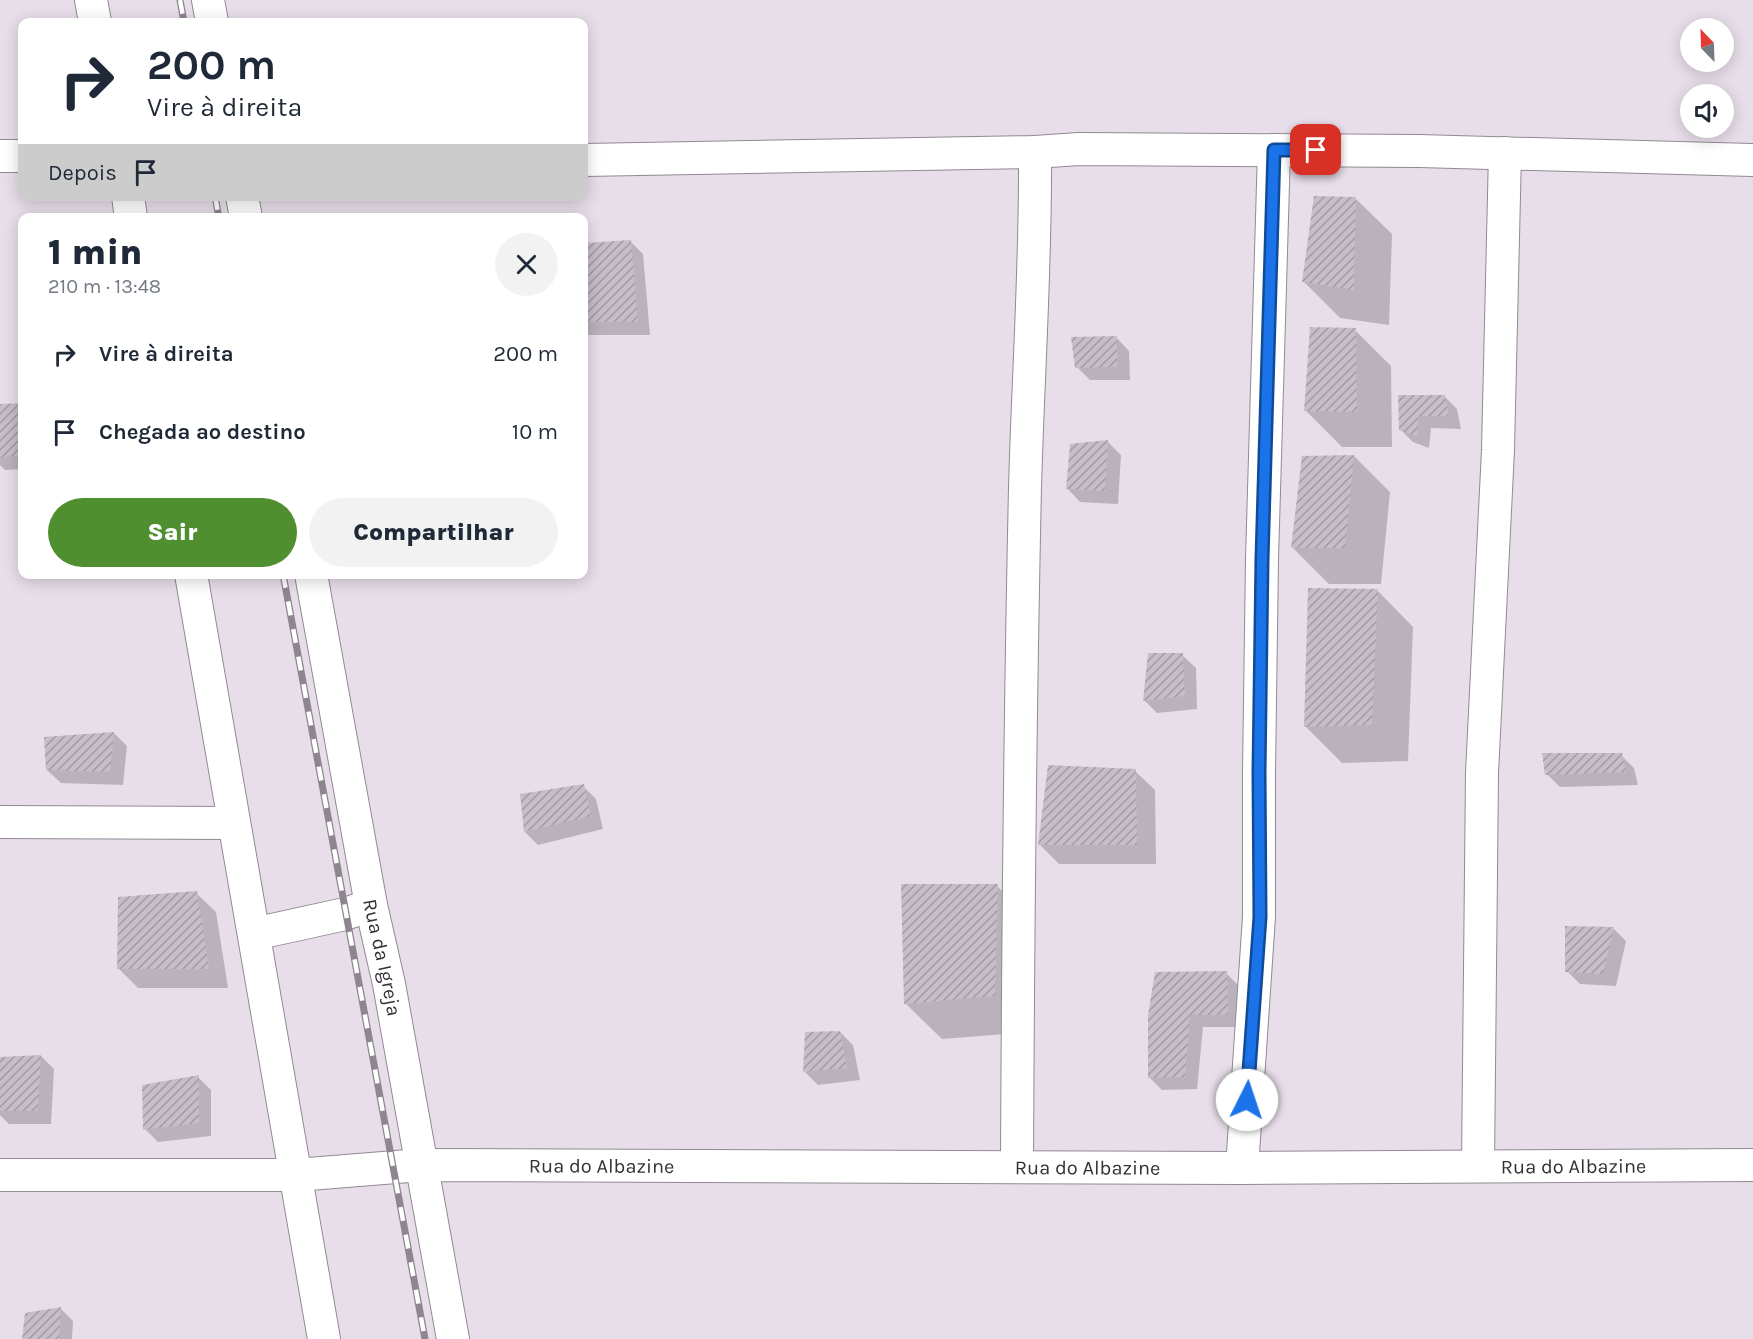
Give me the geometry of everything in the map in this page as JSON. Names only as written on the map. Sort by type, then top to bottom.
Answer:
[{"type":"street","points":[[91,0],[94,18]]},
{"type":"street","points":[[208,0],[211,18]]},
{"type":"street","points":[[588,160],[1035,152],[1079,149],[1505,153],[1753,160]]},
{"type":"street","points":[[1242,1168],[1260,917],[1259,772],[1262,571],[1274,150]]},
{"type":"street","points":[[1017,1166],[1020,718],[1035,152]]},
{"type":"street","points":[[1478,1167],[1482,773],[1498,450],[1505,153]]},
{"type":"street","points":[[0,156],[18,156]]},
{"type":"street","points":[[192,579],[324,1339]]},
{"type":"street","name":"Rua da Igreja","points":[[313,579],[370,905],[389,984],[453,1339]]},
{"type":"street","points":[[0,822],[233,823]]},
{"type":"street","points":[[254,934],[345,914],[370,905]]},
{"type":"street","name":"Rua do Albazine","points":[[0,1175],[296,1175],[421,1165],[1242,1168],[1753,1165]]},
{"type":"building","points":[[1314,196],[1356,197],[1354,290],[1302,282]]},
{"type":"building","points":[[631,240],[638,322],[588,322],[588,243]]},
{"type":"building","points":[[1310,327],[1356,328],[1357,412],[1304,411]]},
{"type":"building","points":[[1117,336],[1117,367],[1075,368],[1071,337]]},
{"type":"building","points":[[1398,395],[1445,395],[1449,416],[1418,416],[1417,436],[1399,430]]},
{"type":"building","points":[[18,403],[18,456],[0,457],[0,404]]},
{"type":"building","points":[[1108,440],[1105,491],[1066,489],[1070,444]]},
{"type":"building","points":[[1354,455],[1345,548],[1291,548],[1302,456]]},
{"type":"building","points":[[1308,588],[1378,589],[1372,725],[1304,727]]},
{"type":"building","points":[[1148,653],[1183,653],[1185,696],[1143,701]]},
{"type":"building","points":[[114,732],[110,772],[46,770],[44,737]]},
{"type":"building","points":[[1542,753],[1622,753],[1626,772],[1545,775]]},
{"type":"building","points":[[1048,765],[1136,769],[1137,845],[1038,845]]},
{"type":"building","points":[[584,784],[591,816],[524,832],[520,794]]},
{"type":"building","points":[[901,884],[998,884],[995,996],[904,1004]]},
{"type":"building","points":[[197,891],[209,969],[117,969],[118,897]]},
{"type":"building","points":[[1565,926],[1614,927],[1603,974],[1565,972]]},
{"type":"building","points":[[1227,971],[1228,1015],[1190,1015],[1185,1077],[1148,1078],[1148,1015],[1155,972]]},
{"type":"building","points":[[840,1031],[847,1068],[803,1072],[805,1032]]},
{"type":"building","points":[[41,1055],[38,1111],[0,1111],[0,1057]]},
{"type":"building","points":[[199,1075],[199,1123],[143,1130],[142,1085]]},
{"type":"building","points":[[61,1307],[59,1339],[22,1339],[25,1313]]},
{"type":"railway","points":[[180,0],[183,18]]},
{"type":"railway","points":[[216,201],[218,213]]},
{"type":"railway","points":[[284,579],[425,1339]]},
{"type":"route","points":[[1247,1100],[1260,917],[1259,772],[1262,559],[1274,150],[1316,150]]}]
